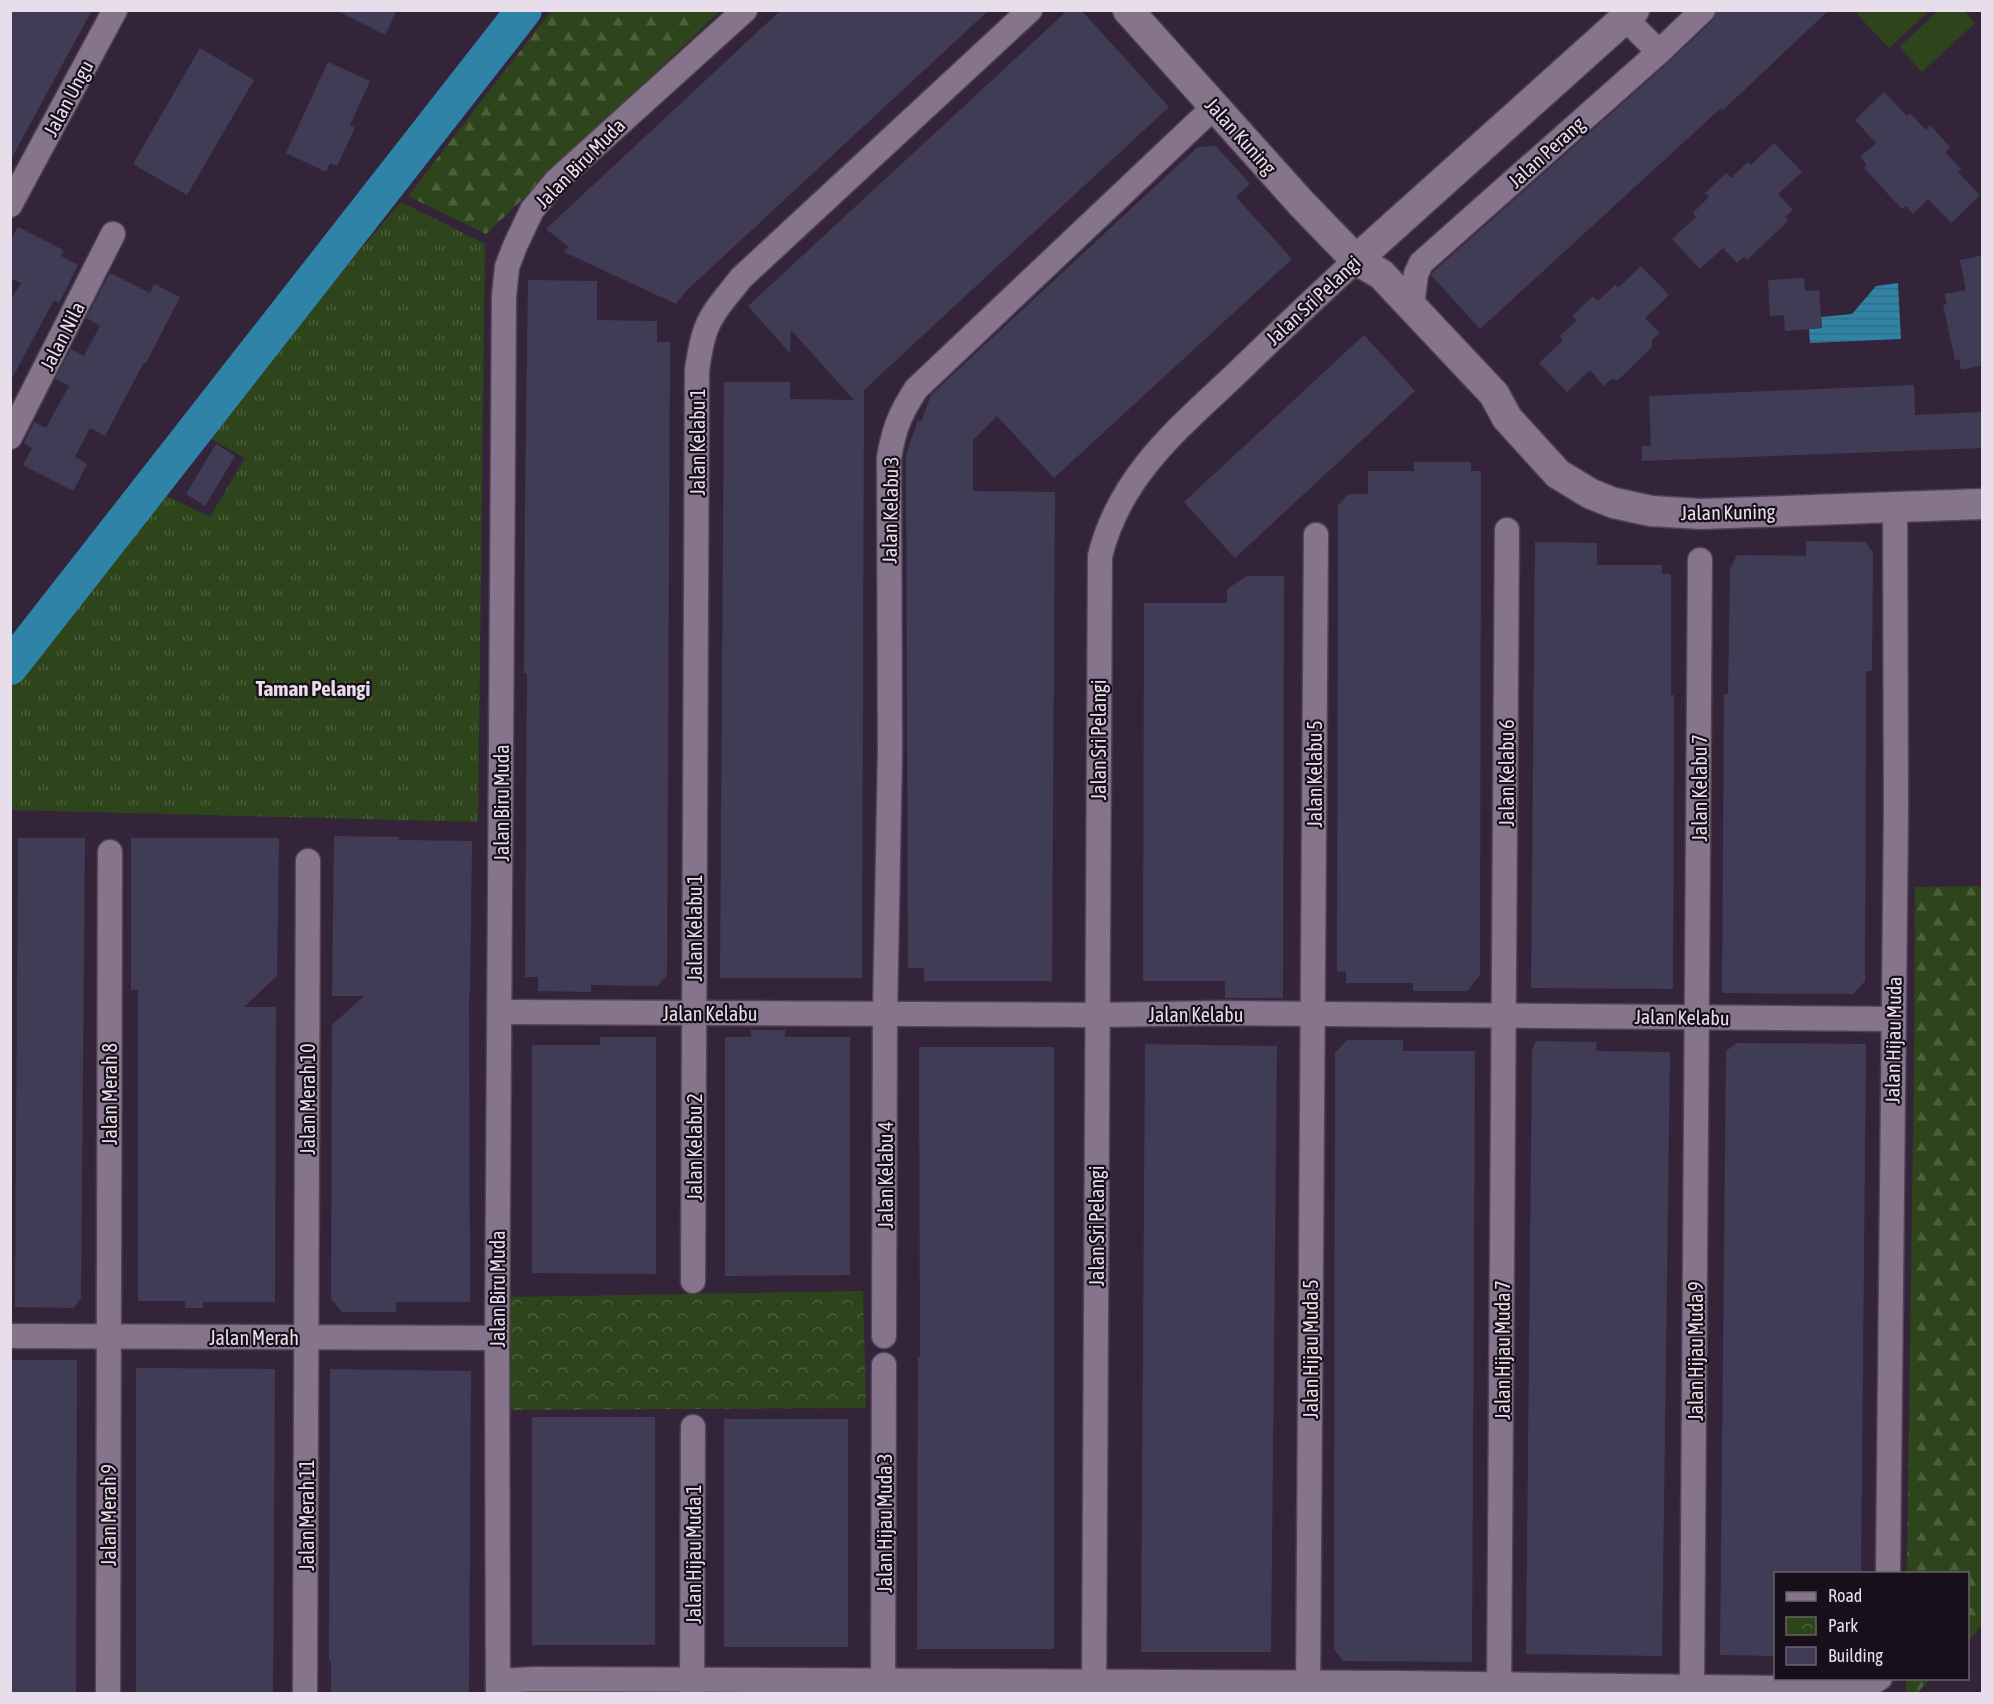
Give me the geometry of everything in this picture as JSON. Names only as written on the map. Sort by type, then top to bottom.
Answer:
[{"type":"street","name":"Jalan Ungu","points":[[16,195],[115,10]]},
{"type":"street","name":"Jalan Biru Muda","points":[[498,1687],[497,1338],[504,296],[507,267],[532,210],[556,181],[745,10]]},
{"type":"street","name":"Jalan Kelabu 1","points":[[694,1013],[697,370],[706,327],[741,278],[1030,10]]},
{"type":"street","name":"Jalan Kuning","points":[[1128,10],[1301,203],[1356,260],[1382,274],[1494,394],[1507,418],[1558,474],[1591,494],[1614,503],[1651,511],[1701,514],[1983,504]]},
{"type":"street","name":"Jalan Perang","points":[[1412,306],[1416,274],[1421,263],[1659,52],[1703,10]]},
{"type":"street","points":[[1630,14],[1659,52]]},
{"type":"street","name":"Jalan Sri Pelangi","points":[[1094,1688],[1100,556],[1106,534],[1118,505],[1150,457],[1182,423],[1356,260],[1630,14]]},
{"type":"street","name":"Jalan Kelabu 3","points":[[885,1014],[890,751],[889,458],[900,413],[916,388],[1215,106]]},
{"type":"street","name":"Jalan Nila","points":[[10,437],[113,234]]},
{"type":"street","name":"Jalan Kuning","points":[[1356,260],[1367,287],[1424,347],[1485,407],[1507,418]]},
{"type":"street","name":"Jalan Hijau Muda","points":[[1888,1572],[1896,809],[1895,507]]},
{"type":"street","name":"Jalan Kelabu 6","points":[[1504,1015],[1507,530]]},
{"type":"street","name":"Jalan Kelabu 5","points":[[1313,1014],[1316,535]]},
{"type":"street","name":"Jalan Kelabu 7","points":[[1697,1017],[1700,560]]},
{"type":"street","name":"Jalan Merah 8","points":[[109,1336],[110,852]]},
{"type":"street","name":"Jalan Merah 10","points":[[306,1337],[308,861]]},
{"type":"street","name":"Jalan Kelabu","points":[[500,1012],[1313,1014],[1893,1019]]},
{"type":"street","name":"Jalan Kelabu 2","points":[[693,1281],[694,1013]]},
{"type":"street","name":"Jalan Kelabu 4","points":[[884,1336],[885,1014]]},
{"type":"street","name":"Jalan Hijau Muda 5","points":[[1308,1689],[1313,1014]]},
{"type":"street","name":"Jalan Hijau Muda 7","points":[[1499,1689],[1504,1015]]},
{"type":"street","name":"Jalan Hijau Muda 9","points":[[1692,1685],[1697,1017]]},
{"type":"street","name":"Jalan Merah","points":[[10,1336],[497,1338]]},
{"type":"street","name":"Jalan Merah 9","points":[[108,1694],[109,1336]]},
{"type":"street","name":"Jalan Merah 11","points":[[305,1694],[306,1337]]},
{"type":"street","name":"Jalan Hijau Muda 3","points":[[883,1688],[884,1365]]},
{"type":"street","name":"Jalan Hijau Muda 1","points":[[692,1687],[693,1427]]},
{"type":"street","points":[[498,1687],[535,1679],[692,1687],[1499,1689],[1692,1685],[1854,1689],[1866,1687],[1877,1680]]},
{"type":"green space","points":[[1861,10],[1929,11],[1889,48],[1857,14]]},
{"type":"green space","points":[[551,11],[720,11],[486,234],[408,196]]},
{"type":"green space","points":[[1938,11],[1964,11],[1975,23],[1922,72],[1899,47]]},
{"type":"green space","points":[[401,202],[485,244],[478,822],[11,810],[11,687],[163,494],[210,517],[245,458],[203,434]]},
{"type":"green space","points":[[1982,886],[1982,1625],[1969,1640],[1969,1572],[1907,1572],[1915,887]]},
{"type":"green space","points":[[863,1291],[866,1408],[510,1410],[509,1297]]},
{"type":"green space","points":[[1906,1680],[1929,1680],[1916,1694],[1906,1693]]},
{"type":"water","points":[[1898,283],[1901,339],[1810,343],[1809,329],[1822,328],[1821,317],[1852,314],[1876,286]]},
{"type":"building","points":[[10,10],[92,10],[10,161]]},
{"type":"building","points":[[336,10],[397,10],[385,35]]},
{"type":"building","points":[[781,10],[989,10],[686,291],[676,304],[564,252],[569,247],[546,229]]},
{"type":"building","points":[[1068,10],[1081,10],[1169,107],[864,390],[862,978],[720,978],[724,382],[790,382],[790,399],[854,400],[791,330],[790,353],[748,306]]},
{"type":"building","points":[[1717,10],[1829,10],[1723,110],[1721,108],[1480,329],[1431,275],[1432,273],[1669,62],[1713,20]]},
{"type":"building","points":[[200,48],[254,80],[187,195],[133,164]]},
{"type":"building","points":[[328,62],[370,81],[350,125],[355,128],[337,166],[330,163],[326,172],[286,153]]},
{"type":"building","points":[[1884,92],[1907,116],[1910,113],[1926,130],[1930,125],[1950,147],[1945,152],[1961,169],[1958,172],[1980,195],[1951,223],[1928,199],[1913,214],[1906,206],[1902,209],[1864,168],[1867,165],[1860,157],[1876,143],[1855,120]]},
{"type":"building","points":[[1774,143],[1802,172],[1778,194],[1793,210],[1785,217],[1788,221],[1747,260],[1744,257],[1737,263],[1723,248],[1700,269],[1672,239],[1696,217],[1693,213],[1709,197],[1705,193],[1726,173],[1731,178],[1748,162],[1751,165]]},
{"type":"building","points":[[1216,146],[1250,184],[1236,197],[1292,259],[1054,478],[997,416],[973,440],[973,491],[1055,492],[1052,981],[924,981],[924,968],[908,968],[906,455],[918,420],[921,422],[931,395],[1178,165],[1198,147]]},
{"type":"building","points":[[18,227],[63,250],[61,256],[78,265],[59,303],[54,300],[10,382],[10,301],[21,283],[10,278],[10,241]]},
{"type":"building","points":[[1983,255],[1983,365],[1961,370],[1959,359],[1955,360],[1943,305],[1947,304],[1945,294],[1966,290],[1960,260]]},
{"type":"building","points":[[1641,266],[1669,295],[1645,318],[1660,333],[1652,340],[1652,347],[1618,380],[1611,379],[1604,386],[1590,370],[1567,392],[1539,363],[1563,340],[1560,336],[1577,320],[1572,316],[1593,296],[1598,301],[1615,285],[1618,288]]},
{"type":"building","points":[[110,273],[150,293],[154,284],[180,297],[105,436],[90,428],[75,457],[87,464],[73,491],[23,465],[32,448],[24,443],[34,422],[46,428],[69,386],[55,379],[71,349],[84,356],[100,326],[86,318]]},
{"type":"building","points":[[1804,278],[1805,291],[1819,290],[1822,328],[1785,331],[1784,315],[1770,316],[1768,280]]},
{"type":"building","points":[[528,280],[597,281],[597,320],[657,321],[657,342],[670,342],[667,975],[658,986],[591,985],[591,992],[538,991],[538,977],[525,977],[527,673],[524,673]]},
{"type":"building","points":[[1364,335],[1415,391],[1235,558],[1184,502]]},
{"type":"building","points":[[1914,385],[1915,415],[1983,412],[1983,448],[1642,461],[1642,446],[1651,446],[1649,396]]},
{"type":"building","points":[[216,444],[235,456],[205,506],[186,494]]},
{"type":"building","points":[[1414,462],[1471,462],[1471,471],[1481,471],[1480,975],[1467,991],[1413,991],[1413,983],[1346,983],[1346,971],[1337,972],[1338,506],[1348,494],[1368,494],[1368,471],[1414,471]]},
{"type":"building","points":[[1806,541],[1865,542],[1873,552],[1872,671],[1866,671],[1865,981],[1853,994],[1722,993],[1724,694],[1728,694],[1730,569],[1737,555],[1806,556]]},
{"type":"building","points":[[1535,542],[1597,543],[1597,565],[1662,565],[1662,574],[1671,574],[1671,695],[1674,695],[1673,989],[1531,988]]},
{"type":"building","points":[[1247,576],[1284,576],[1283,998],[1225,998],[1225,981],[1143,981],[1144,603],[1227,603],[1227,589]]},
{"type":"building","points":[[334,836],[472,841],[469,994],[470,1302],[396,1302],[396,1312],[342,1312],[331,1299],[332,1025],[364,996],[332,996]]},
{"type":"building","points":[[18,838],[85,838],[81,1298],[74,1308],[15,1307]]},
{"type":"building","points":[[131,838],[279,838],[277,976],[244,1007],[276,1007],[275,1302],[203,1302],[203,1308],[185,1308],[185,1301],[138,1301],[138,990],[131,990]]},
{"type":"building","points":[[751,1030],[785,1030],[785,1037],[850,1037],[850,1275],[725,1276],[725,1037],[751,1037]]},
{"type":"building","points":[[600,1037],[656,1037],[656,1274],[532,1273],[532,1045],[600,1045]]},
{"type":"building","points":[[1347,1040],[1403,1040],[1403,1051],[1475,1051],[1472,1662],[1343,1661],[1334,1649],[1335,1053]]},
{"type":"building","points":[[1536,1041],[1597,1042],[1596,1051],[1670,1052],[1662,1656],[1526,1654],[1532,1050]]},
{"type":"building","points":[[1737,1043],[1866,1044],[1861,1572],[1774,1572],[1774,1656],[1720,1655],[1726,1051]]},
{"type":"building","points":[[1145,1044],[1277,1046],[1271,1652],[1141,1652]]},
{"type":"building","points":[[919,1047],[1054,1047],[1054,1649],[917,1649],[918,1357],[920,1357]]},
{"type":"building","points":[[12,1360],[77,1360],[76,1694],[12,1694]]},
{"type":"building","points":[[136,1368],[275,1369],[273,1694],[136,1694]]},
{"type":"building","points":[[330,1369],[471,1371],[469,1694],[331,1694],[331,1661],[329,1661]]},
{"type":"building","points":[[532,1417],[655,1417],[655,1645],[532,1645]]},
{"type":"building","points":[[724,1419],[848,1419],[848,1647],[724,1647]]},
{"type":"waterway","points":[[10,667],[524,10]]},
{"type":"district","name":"Taman Pelangi","points":[[313,688]]}]
